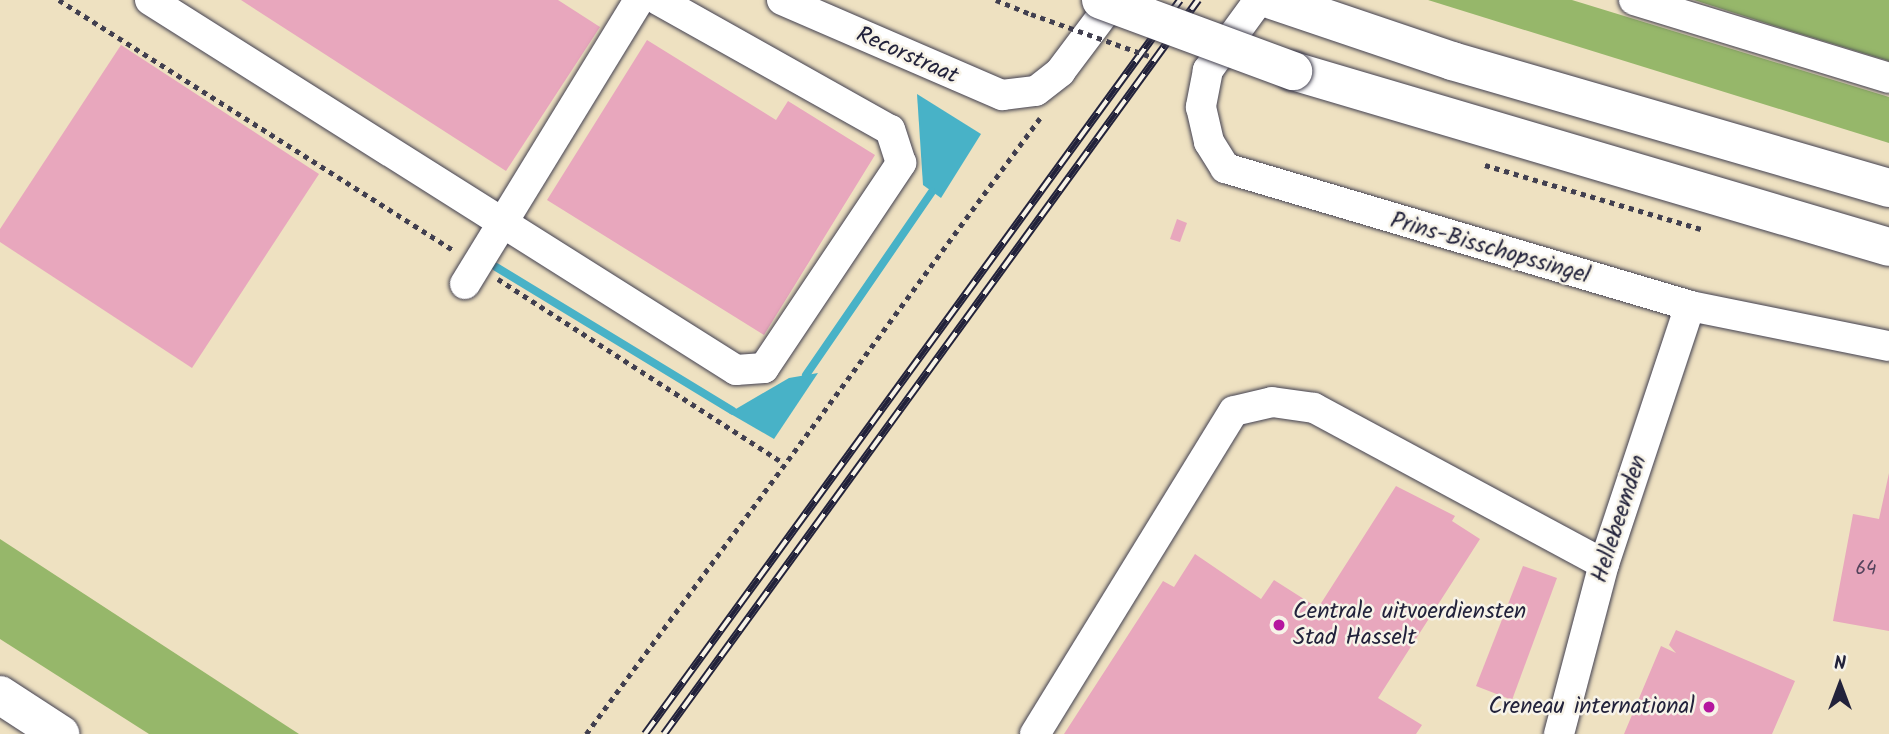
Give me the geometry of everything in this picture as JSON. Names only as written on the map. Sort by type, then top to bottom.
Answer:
[{"type":"highway","points":[[1101,0],[1293,71],[1889,247]]},
{"type":"highway","points":[[1272,0],[1328,20],[1889,188]]},
{"type":"highway","points":[[0,695],[60,734]]},
{"type":"street","points":[[150,0],[503,226],[736,370],[764,368],[789,337],[901,163],[890,130],[658,0]]},
{"type":"street","points":[[471,275],[639,0]]},
{"type":"street","name":"Recorstraat","points":[[782,0],[992,94],[1040,102]]},
{"type":"street","points":[[1040,102],[1114,0]]},
{"type":"street","name":"Prins-Bisschopssingel","points":[[1259,0],[1208,70],[1201,107],[1209,142],[1225,168],[1690,306],[1889,346]]},
{"type":"street","points":[[1634,0],[1889,78]]},
{"type":"street","name":"Hellebeemden","points":[[1559,734],[1604,564],[1690,306]]},
{"type":"street","points":[[1035,734],[1234,411],[1272,402],[1314,408],[1604,564]]},
{"type":"path","points":[[59,0],[471,275],[783,463]]},
{"type":"path","points":[[996,0],[1031,14]]},
{"type":"path","points":[[586,734],[1040,102]]},
{"type":"green space","points":[[1428,0],[1572,0],[1889,97],[1889,143]]},
{"type":"green space","points":[[1694,0],[1889,0],[1889,61],[1775,26]]},
{"type":"green space","points":[[0,539],[299,734],[149,734],[0,639]]},
{"type":"water","points":[[917,94],[981,134],[941,198],[923,185]]},
{"type":"water","points":[[818,373],[774,439],[729,413],[789,378]]},
{"type":"building","points":[[241,0],[558,0],[600,27],[506,171]]},
{"type":"building","points":[[647,40],[776,120],[788,101],[875,155],[764,335],[547,200]]},
{"type":"building","points":[[121,45],[319,174],[192,368],[0,242],[0,229]]},
{"type":"building","points":[[1177,219],[1187,223],[1180,242],[1170,239]]},
{"type":"building","points":[[1889,473],[1889,631],[1833,621],[1853,514],[1879,519]]},
{"type":"building","name":"Centrale uitvoerdiensten Stad Hasselt","points":[[1396,486],[1455,516],[1452,521],[1480,539],[1378,698],[1422,725],[1416,734],[1064,734],[1163,581],[1174,587],[1195,554],[1261,599],[1274,580],[1318,608]]},
{"type":"building","points":[[1523,566],[1557,578],[1512,700],[1476,686]]},
{"type":"building","name":"Creneau international","points":[[1676,630],[1795,681],[1772,734],[1624,734],[1661,646],[1676,653],[1669,645]]},
{"type":"waterway","points":[[806,375],[932,192]]},
{"type":"waterway","points":[[496,267],[733,411]]},
{"type":"railway","points":[[645,734],[1180,0]]},
{"type":"railway","points":[[664,734],[1198,0]]},
{"type":"place","name":"Centrale uitvoerdiensten Stad Hasselt","points":[[1279,625]]},
{"type":"place","name":"Creneau international","points":[[1709,707]]}]
